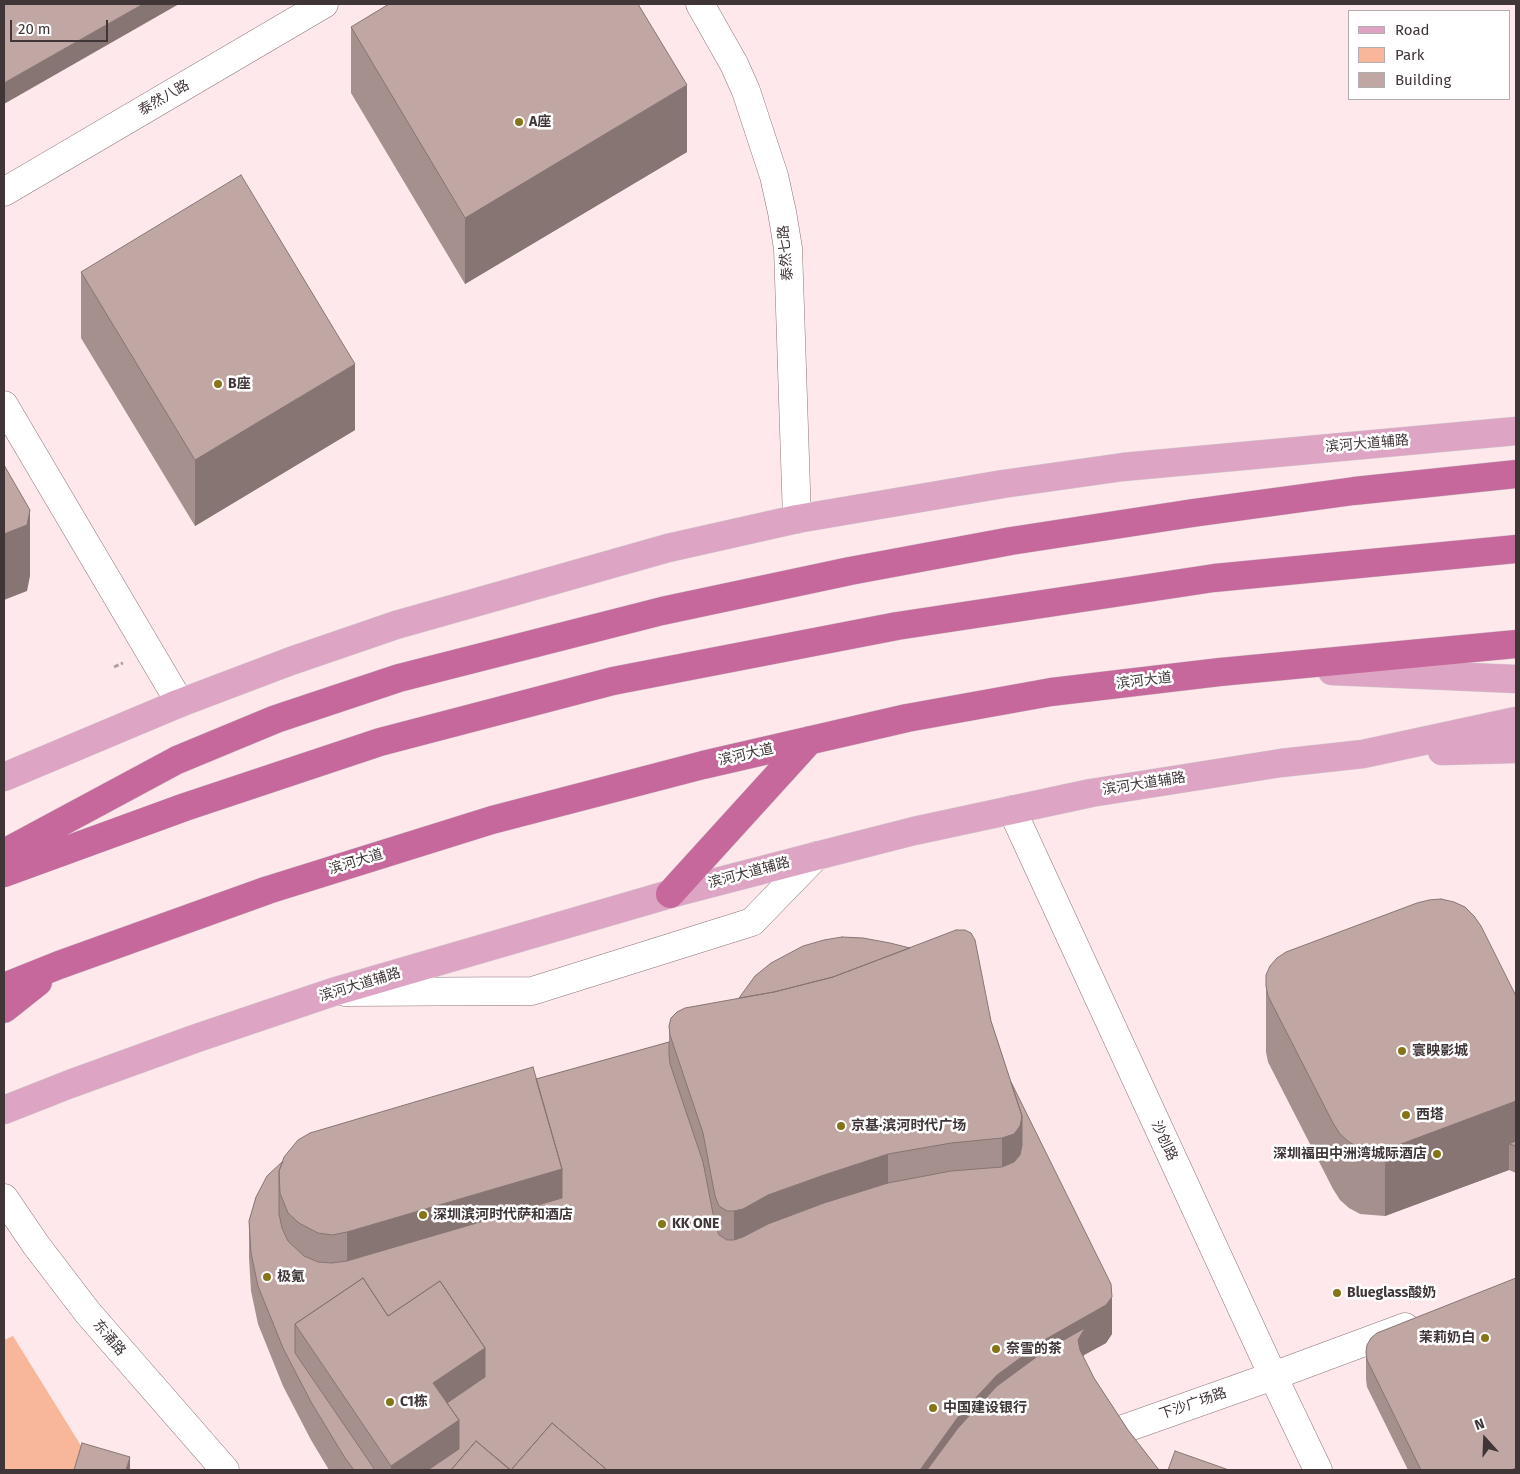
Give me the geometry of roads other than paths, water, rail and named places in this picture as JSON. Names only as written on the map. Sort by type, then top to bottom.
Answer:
[{"type":"highway","points":[[4,853],[177,760],[276,719],[399,678],[662,611],[850,571],[1011,541],[1193,513],[1509,473]]},
{"type":"highway","points":[[4,873],[185,808],[380,742],[613,681],[897,626],[1214,578],[1516,549]]},
{"type":"highway","name":"滨河大道","points":[[4,987],[59,965],[268,890],[492,820],[703,765],[810,740],[908,718],[1051,692],[1220,672],[1516,644]]},
{"type":"highway","points":[[670,894],[810,740]]},
{"type":"highway","points":[[4,1009],[59,965]]},
{"type":"main road","name":"滨河大道辅路","points":[[4,777],[180,703],[291,661],[396,625],[668,548],[797,520],[994,485],[1122,467],[1516,431]]},
{"type":"main road","points":[[1220,672],[1351,671],[1516,679]]},
{"type":"main road","name":"滨河大道辅路","points":[[4,1110],[179,1044],[333,992],[670,894],[816,856],[914,831],[1091,793],[1281,763],[1363,754],[1516,721]]},
{"type":"main road","points":[[1363,754],[1516,749]]},
{"type":"street","name":"泰然八路","points":[[4,192],[324,4]]},
{"type":"street","name":"泰然七路","points":[[700,4],[730,56],[746,91],[774,176],[782,212],[788,248],[797,520]]},
{"type":"street","points":[[4,404],[180,703]]},
{"type":"street","name":"沙创路","points":[[1012,810],[1318,1470]]},
{"type":"street","points":[[333,992],[532,991],[752,922],[816,856]]},
{"type":"street","name":"东涌路","points":[[4,1198],[36,1245],[88,1313],[225,1470]]},
{"type":"street","name":"下沙广场路","points":[[1112,1433],[1273,1376],[1426,1318]]},
{"type":"place","name":"A座","points":[[519,122]]},
{"type":"place","name":"B座","points":[[218,384]]},
{"type":"place","name":"寰映影城","points":[[1402,1051]]},
{"type":"place","name":"西塔","points":[[1406,1115]]},
{"type":"place","name":"京基·滨河时代广场","points":[[841,1126]]},
{"type":"place","name":"深圳福田中洲湾城际酒店","points":[[1437,1154]]},
{"type":"place","name":"深圳滨河时代萨和酒店","points":[[423,1215]]},
{"type":"place","name":"KK ONE","points":[[662,1224]]},
{"type":"place","name":"极氪","points":[[267,1277]]},
{"type":"place","name":"Blueglass酸奶","points":[[1337,1293]]},
{"type":"place","name":"茉莉奶白","points":[[1485,1338]]},
{"type":"place","name":"奈雪的茶","points":[[996,1349]]},
{"type":"place","name":"C1栋","points":[[390,1402]]},
{"type":"place","name":"中国建设银行","points":[[933,1408]]}]
